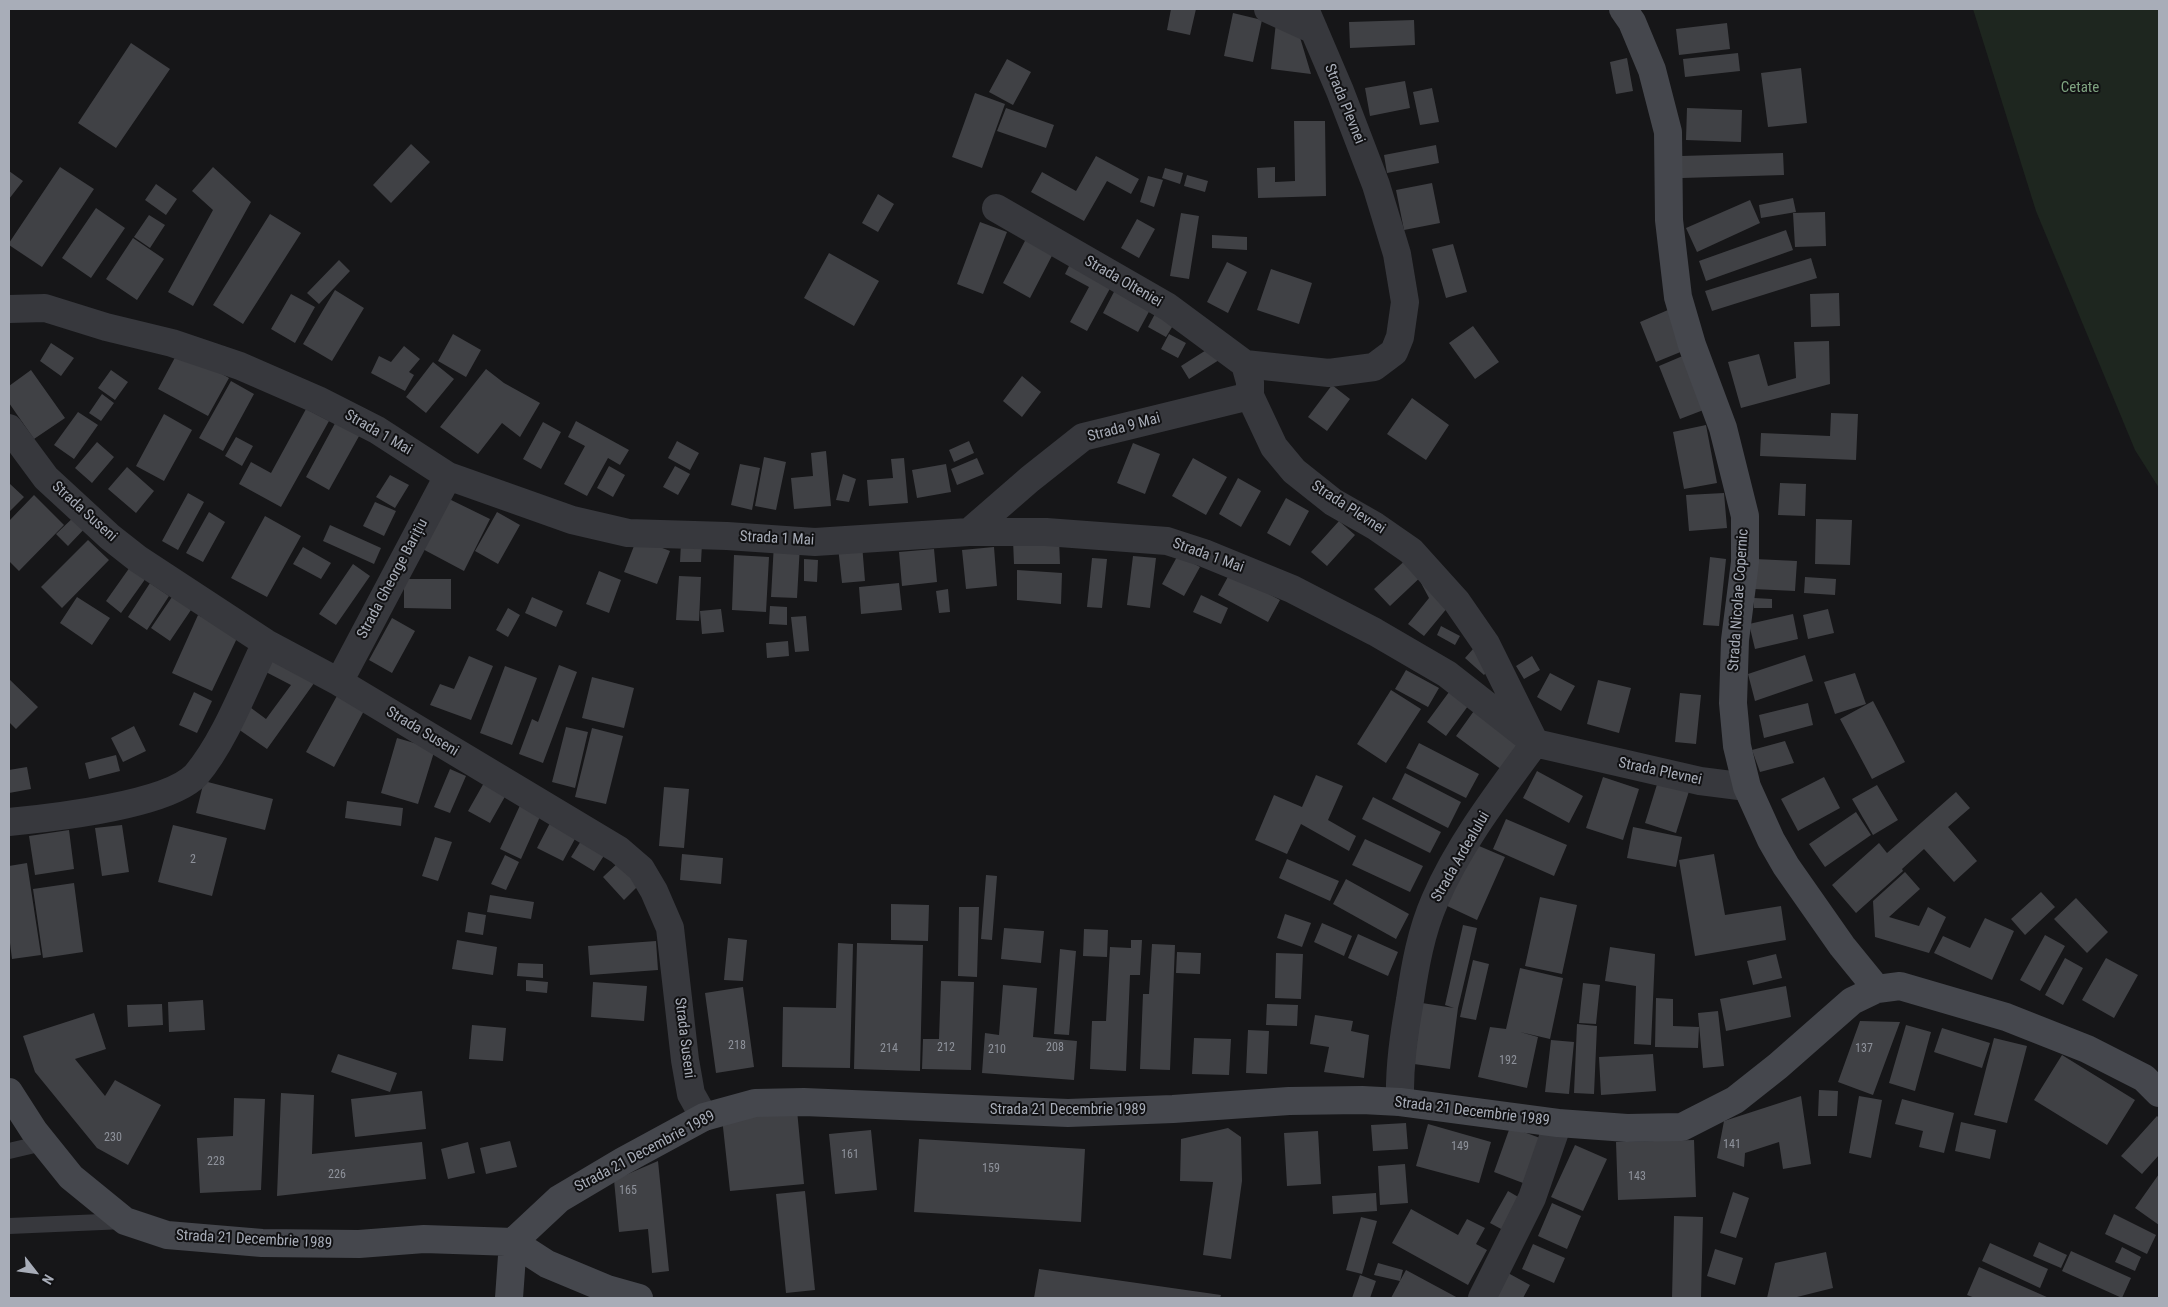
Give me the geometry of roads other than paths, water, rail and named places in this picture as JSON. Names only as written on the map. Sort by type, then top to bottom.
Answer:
[{"type":"main road","name":"Strada Nicolae Copernic","points":[[1624,9],[1632,22],[1652,70],[1668,132],[1669,220],[1678,297],[1692,345],[1723,428],[1744,516],[1745,562],[1735,640],[1733,703],[1737,746],[1747,787],[1771,840],[1786,866],[1848,954],[1877,990]]},
{"type":"main road","name":"Strada 21 Decembrie 1989","points":[[9,1092],[43,1143],[71,1177],[125,1221],[167,1235],[262,1243],[359,1244],[424,1239],[513,1242],[559,1199],[623,1161],[704,1117],[739,1106],[764,1102],[1068,1113],[1173,1109],[1288,1101],[1362,1100],[1400,1102],[1558,1122],[1627,1128],[1682,1126],[1735,1100],[1778,1066],[1852,1001],[1877,990],[1900,986],[2006,1017],[2087,1049],[2154,1081]]},
{"type":"main road","points":[[509,1298],[513,1242],[547,1264],[607,1289],[639,1298]]},
{"type":"street","points":[[1268,9],[1309,19]]},
{"type":"street","name":"Strada Plevnei","points":[[1309,19],[1340,91],[1376,185],[1397,254],[1405,302],[1400,337],[1394,352],[1374,367],[1329,373],[1245,364],[1250,382],[1250,396],[1274,447],[1294,471],[1333,502],[1375,526],[1410,550],[1457,602],[1486,644],[1535,743],[1700,781],[1747,787]]},
{"type":"street","name":"Strada Olteniei","points":[[996,208],[1168,307],[1245,364]]},
{"type":"street","name":"Strada 1 Mai","points":[[9,309],[44,308],[106,327],[172,343],[240,366],[318,400],[378,430],[448,476],[572,520],[628,533],[727,536],[815,542],[969,532],[1046,532],[1167,541],[1204,553],[1292,588],[1447,674],[1535,743]]},
{"type":"street","name":"Strada 9 Mai","points":[[969,532],[1030,479],[1083,437],[1250,396]]},
{"type":"street","name":"Strada Suseni","points":[[9,428],[46,478],[110,537],[138,559],[266,643],[338,682],[619,850],[641,869],[654,890],[670,928],[685,1060],[691,1094],[704,1117]]},
{"type":"street","name":"Strada Gheorge Barițiu","points":[[338,682],[448,476]]},
{"type":"street","points":[[9,822],[69,816],[166,794],[194,776],[217,745],[266,643]]},
{"type":"street","name":"Strada Ardealului","points":[[1400,1102],[1399,1073],[1418,953],[1435,900],[1461,851],[1504,785],[1535,743]]},
{"type":"street","points":[[1482,1298],[1532,1198],[1558,1122]]},
{"type":"lane","points":[[9,1151],[43,1143]]},
{"type":"lane","points":[[9,1226],[125,1221]]},
{"type":"park label","name":"Cetate","points":[[2080,88]]}]
